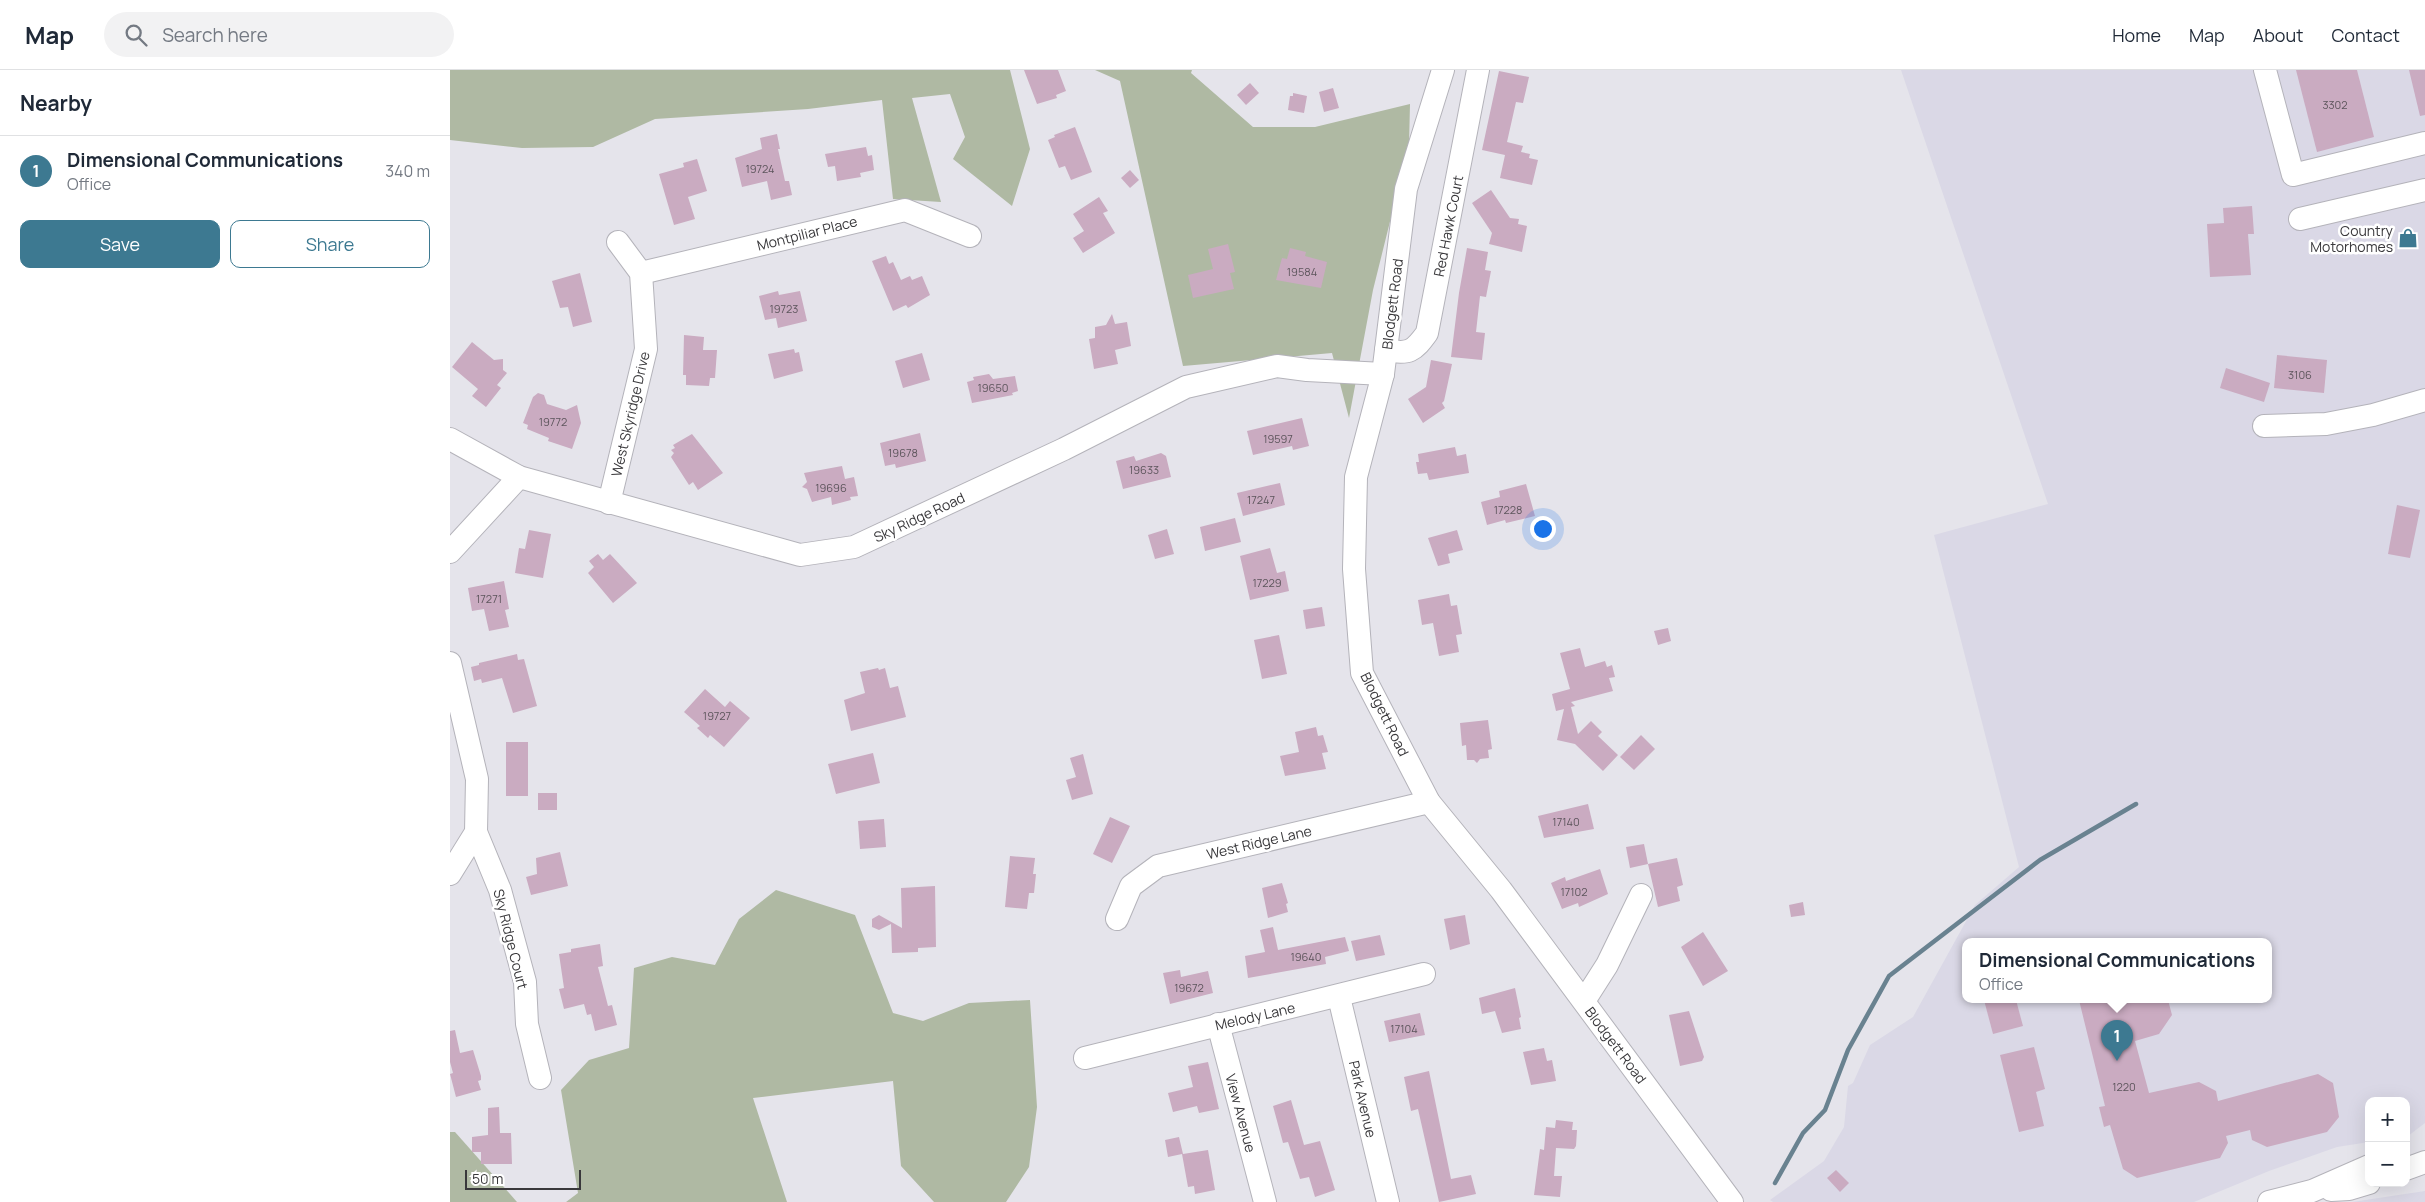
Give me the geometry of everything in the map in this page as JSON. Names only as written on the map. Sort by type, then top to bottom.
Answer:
[{"type":"street","name":"Blodgett Road","points":[[1444,70],[1406,189],[1383,374],[1356,477],[1354,569],[1362,673],[1429,802],[1501,890],[1732,1202]]},
{"type":"street","name":"Red Hawk Court","points":[[1386,350],[1401,353],[1416,348],[1427,333],[1478,70]]},
{"type":"street","points":[[2265,70],[2293,175],[2425,143]]},
{"type":"street","points":[[2300,219],[2425,190]]},
{"type":"street","name":"Montpiliar Place","points":[[640,273],[905,210],[970,236]]},
{"type":"street","points":[[618,242],[640,273]]},
{"type":"street","name":"West Skyridge Drive","points":[[609,503],[646,349],[640,273]]},
{"type":"street","name":"Sky Ridge Road","points":[[450,439],[518,477],[800,555],[854,547],[1064,449],[1186,387],[1277,366],[1307,370],[1383,374]]},
{"type":"street","points":[[2264,426],[2326,424],[2373,415],[2425,400]]},
{"type":"street","points":[[450,552],[518,477]]},
{"type":"street","points":[[450,663],[477,778],[476,832],[450,874]]},
{"type":"street","name":"West Ridge Lane","points":[[1117,919],[1131,886],[1158,866],[1429,802]]},
{"type":"street","name":"Sky Ridge Court","points":[[476,832],[500,890],[525,982],[527,1024],[540,1078]]},
{"type":"street","points":[[1584,1001],[1607,964],[1641,895]]},
{"type":"street","name":"Melody Lane","points":[[1085,1058],[1218,1024],[1339,997],[1424,974]]},
{"type":"street","name":"Park Avenue","points":[[1339,997],[1388,1202]]},
{"type":"street","name":"View Avenue","points":[[1218,1024],[1265,1202]]},
{"type":"street","points":[[2410,1154],[2425,1148]]},
{"type":"street","points":[[2410,1168],[2425,1162]]},
{"type":"street","points":[[2269,1202],[2312,1191],[2365,1168]]},
{"type":"street","points":[[2312,1191],[2349,1189],[2365,1183]]},
{"type":"shaded area","points":[[1901,70],[2425,70],[2425,1123],[2410,1134],[2410,1097],[2365,1097],[2365,1143],[2337,1147],[2269,1171],[2194,1202],[1773,1202],[1770,1200],[1824,1161],[1844,1127],[1848,1086],[1853,1083],[1870,1045],[1913,1017],[1975,905],[2019,867],[1934,535],[2048,504]]},
{"type":"shaded area","points":[[2425,1191],[2425,1202],[2352,1202]]},
{"type":"green space","points":[[450,70],[1010,70],[1030,149],[1012,206],[953,159],[965,137],[950,94],[912,98],[941,202],[893,199],[882,100],[808,109],[655,119],[593,147],[522,148],[450,140]]},
{"type":"green space","points":[[1095,70],[1192,70],[1191,73],[1253,127],[1315,127],[1410,104],[1409,145],[1373,290],[1349,418],[1332,353],[1183,366],[1120,81]]},
{"type":"green space","points":[[776,890],[855,915],[893,1013],[923,1021],[969,1003],[1030,1000],[1037,1107],[1029,1167],[1006,1202],[934,1202],[901,1166],[893,1081],[753,1098],[787,1202],[566,1202],[578,1193],[561,1090],[589,1060],[629,1048],[634,968],[672,957],[715,965],[739,919]]},
{"type":"green space","points":[[450,1132],[455,1132],[517,1202],[450,1202]]},
{"type":"building","points":[[1024,70],[1058,70],[1066,91],[1056,95],[1057,98],[1037,104]]},
{"type":"building","points":[[2296,70],[2357,70],[2374,137],[2317,152]]},
{"type":"building","points":[[2409,70],[2425,70],[2425,115],[2420,116]]},
{"type":"building","points":[[1499,71],[1529,77],[1523,103],[1516,102],[1507,142],[1523,146],[1521,152],[1530,154],[1529,158],[1538,160],[1532,185],[1500,178],[1505,155],[1482,150]]},
{"type":"building","points":[[1250,83],[1259,93],[1246,105],[1237,95]]},
{"type":"building","points":[[1333,88],[1339,108],[1324,112],[1319,92]]},
{"type":"building","points":[[1293,93],[1307,96],[1304,113],[1288,110],[1290,96],[1293,96]]},
{"type":"building","points":[[1075,127],[1092,172],[1071,180],[1065,166],[1059,168],[1048,140],[1055,137],[1054,135]]},
{"type":"building","points":[[777,134],[780,149],[778,149],[785,181],[789,181],[792,195],[771,200],[767,181],[742,187],[735,158],[762,149],[760,138]]},
{"type":"building","points":[[866,147],[868,156],[872,155],[874,170],[860,173],[861,177],[837,181],[835,166],[828,167],[825,154]]},
{"type":"building","points":[[697,159],[707,191],[688,197],[695,219],[674,225],[659,174],[684,167],[683,163]]},
{"type":"building","points":[[1130,170],[1139,180],[1130,188],[1121,178]]},
{"type":"building","points":[[1491,190],[1510,218],[1519,219],[1518,224],[1527,226],[1522,252],[1489,244],[1492,233],[1472,203]]},
{"type":"building","points":[[1099,197],[1108,211],[1103,213],[1115,233],[1083,253],[1073,238],[1084,231],[1073,214]]},
{"type":"building","points":[[2252,206],[2254,234],[2248,234],[2251,275],[2210,277],[2207,224],[2224,223],[2223,208]]},
{"type":"building","points":[[1228,244],[1235,272],[1230,273],[1234,289],[1193,298],[1188,275],[1213,269],[1208,249]]},
{"type":"building","points":[[1290,248],[1306,252],[1305,256],[1327,262],[1321,288],[1276,280],[1282,258],[1287,259]]},
{"type":"building","points":[[1467,248],[1488,252],[1485,270],[1491,271],[1486,297],[1480,296],[1476,332],[1485,333],[1482,360],[1451,357]]},
{"type":"building","points":[[886,256],[889,264],[893,262],[901,280],[910,276],[912,280],[922,276],[930,295],[908,308],[906,305],[893,311],[872,261]]},
{"type":"building","points":[[580,273],[592,322],[573,327],[568,307],[560,308],[552,281]]},
{"type":"building","points":[[778,291],[779,295],[800,291],[807,321],[778,328],[776,318],[765,320],[759,296]]},
{"type":"building","points":[[1112,314],[1115,324],[1127,322],[1131,346],[1115,350],[1118,364],[1094,369],[1089,339],[1095,338],[1095,327],[1106,325]]},
{"type":"building","points":[[684,335],[704,337],[703,350],[717,350],[715,378],[710,378],[709,386],[686,385],[686,375],[683,375]]},
{"type":"building","points":[[472,342],[494,360],[503,359],[503,370],[507,373],[497,385],[501,388],[486,407],[472,396],[478,389],[452,367]]},
{"type":"building","points":[[794,349],[795,353],[799,352],[803,371],[774,379],[768,354]]},
{"type":"building","points":[[922,353],[930,380],[903,388],[895,361]]},
{"type":"building","points":[[2277,355],[2327,360],[2324,393],[2274,388]]},
{"type":"building","points":[[1431,360],[1452,364],[1442,403],[1445,408],[1423,423],[1408,399],[1426,387]]},
{"type":"building","points":[[2226,368],[2270,383],[2264,402],[2220,388]]},
{"type":"building","points":[[989,374],[993,379],[1015,376],[1018,391],[1012,393],[1013,395],[972,403],[967,382],[974,380],[973,377]]},
{"type":"building","points":[[538,393],[544,395],[547,404],[566,410],[577,405],[581,423],[572,449],[548,441],[549,438],[527,429],[528,425],[523,423],[533,397]]},
{"type":"building","points":[[1302,418],[1309,446],[1293,450],[1292,446],[1253,455],[1247,431]]},
{"type":"building","points":[[920,433],[926,461],[896,468],[895,464],[885,466],[880,443]]},
{"type":"building","points":[[692,434],[723,473],[698,490],[693,482],[689,485],[671,457],[674,453],[671,450],[675,448],[673,445]]},
{"type":"building","points":[[1455,447],[1457,456],[1466,454],[1469,473],[1429,480],[1427,473],[1418,474],[1416,462],[1419,462],[1418,454]]},
{"type":"building","points":[[1161,453],[1166,456],[1171,477],[1123,489],[1116,461],[1134,456],[1136,461]]},
{"type":"building","points":[[842,466],[845,479],[854,477],[858,496],[850,497],[851,500],[832,505],[831,497],[812,502],[807,489],[802,487],[807,482],[804,473]]},
{"type":"building","points":[[1280,483],[1285,505],[1243,516],[1237,493]]},
{"type":"building","points":[[1526,484],[1535,516],[1506,523],[1505,520],[1487,525],[1481,502],[1500,497],[1499,491]]},
{"type":"building","points":[[2397,505],[2420,510],[2410,558],[2388,554]]},
{"type":"building","points":[[1235,518],[1241,542],[1205,551],[1200,527]]},
{"type":"building","points":[[1167,529],[1174,554],[1155,559],[1148,535]]},
{"type":"building","points":[[529,530],[551,534],[543,578],[515,573],[519,548],[525,549]]},
{"type":"building","points":[[1457,530],[1463,550],[1448,554],[1450,563],[1438,566],[1428,538]]},
{"type":"building","points":[[1270,548],[1277,573],[1285,571],[1289,591],[1250,600],[1240,556]]},
{"type":"building","points":[[598,554],[603,560],[610,554],[637,583],[613,603],[588,573],[594,567],[589,561]]},
{"type":"building","points":[[504,581],[509,609],[505,610],[509,627],[489,631],[484,609],[472,611],[468,588]]},
{"type":"building","points":[[1449,594],[1451,606],[1457,605],[1462,634],[1456,635],[1459,652],[1439,656],[1433,623],[1422,625],[1418,600]]},
{"type":"building","points":[[1322,607],[1325,626],[1306,629],[1303,610]]},
{"type":"building","points":[[1668,628],[1671,641],[1658,645],[1654,631]]},
{"type":"building","points":[[1279,635],[1287,674],[1262,679],[1254,640]]},
{"type":"building","points":[[1580,648],[1585,667],[1605,661],[1607,667],[1612,665],[1615,677],[1609,678],[1613,691],[1571,702],[1575,706],[1571,707],[1578,734],[1591,721],[1602,732],[1598,736],[1618,755],[1603,771],[1575,744],[1557,740],[1564,709],[1556,711],[1552,694],[1570,689],[1560,653]]},
{"type":"building","points":[[517,654],[518,660],[524,659],[537,706],[513,713],[502,678],[482,683],[481,679],[474,681],[471,667],[479,665],[479,663]]},
{"type":"building","points":[[878,668],[879,670],[885,668],[890,688],[898,686],[906,717],[851,731],[844,700],[865,693],[860,672]]},
{"type":"building","points":[[705,689],[725,707],[730,701],[750,718],[724,747],[710,735],[708,738],[697,728],[700,726],[684,712]]},
{"type":"building","points":[[1488,720],[1492,749],[1488,750],[1489,758],[1480,759],[1477,763],[1474,760],[1467,760],[1466,745],[1462,746],[1460,723]]},
{"type":"building","points":[[1316,727],[1318,736],[1323,735],[1328,752],[1322,753],[1326,769],[1285,776],[1280,756],[1299,752],[1295,732]]},
{"type":"building","points":[[1641,735],[1655,749],[1634,770],[1620,757]]},
{"type":"building","points":[[506,742],[528,742],[528,796],[506,796]]},
{"type":"building","points":[[873,753],[880,783],[836,794],[828,764]]},
{"type":"building","points":[[1083,754],[1093,794],[1072,800],[1066,780],[1076,777],[1070,758]]},
{"type":"building","points":[[538,793],[557,793],[557,810],[538,810]]},
{"type":"building","points":[[1588,804],[1594,829],[1544,838],[1538,816]]},
{"type":"building","points":[[1110,817],[1130,826],[1112,863],[1093,854]]},
{"type":"building","points":[[884,819],[886,847],[860,849],[858,821]]},
{"type":"building","points":[[1644,844],[1648,864],[1630,868],[1626,847]]},
{"type":"building","points":[[560,852],[568,886],[531,895],[526,877],[537,874],[536,858]]},
{"type":"building","points":[[1010,856],[1035,858],[1033,874],[1036,874],[1034,893],[1029,893],[1027,909],[1005,907]]},
{"type":"building","points":[[1677,858],[1683,885],[1677,887],[1680,901],[1658,907],[1648,864]]},
{"type":"building","points":[[1600,869],[1608,894],[1579,907],[1578,903],[1562,909],[1551,883],[1565,877],[1566,881]]},
{"type":"building","points":[[1282,883],[1288,903],[1286,904],[1288,912],[1268,918],[1262,888]]},
{"type":"building","points":[[935,886],[936,947],[918,948],[918,952],[892,953],[891,924],[879,930],[872,927],[872,919],[879,915],[902,928],[901,888]]},
{"type":"building","points":[[1803,902],[1805,915],[1791,917],[1789,905]]},
{"type":"building","points":[[1465,915],[1470,944],[1450,950],[1444,919]]},
{"type":"building","points":[[1273,927],[1278,950],[1345,937],[1349,951],[1325,957],[1326,964],[1248,978],[1245,956],[1265,952],[1260,930]]},
{"type":"building","points":[[1703,932],[1728,971],[1703,986],[1681,947]]},
{"type":"building","points":[[1380,935],[1385,955],[1356,961],[1351,941]]},
{"type":"building","points":[[600,944],[603,966],[598,967],[608,1006],[612,1005],[617,1025],[595,1031],[591,1014],[587,1015],[584,1004],[564,1009],[559,989],[564,988],[559,954],[571,952],[571,949]]},
{"type":"building","points":[[1180,970],[1181,977],[1208,971],[1213,993],[1170,1004],[1163,973]]},
{"type":"building","points":[[1515,988],[1521,1017],[1519,1018],[1521,1029],[1502,1033],[1495,1011],[1482,1014],[1479,998]]},
{"type":"building","points":[[1985,1003],[2017,1003],[2023,1026],[1993,1034]]},
{"type":"building","points":[[2080,1003],[2169,1003],[2172,1015],[2159,1034],[2135,1041],[2149,1093],[2199,1082],[2216,1091],[2218,1101],[2318,1074],[2333,1083],[2339,1117],[2327,1132],[2267,1147],[2252,1140],[2250,1130],[2226,1136],[2228,1143],[2220,1158],[2137,1178],[2123,1169],[2110,1125],[2104,1127],[2099,1107],[2105,1106]]},
{"type":"building","points":[[1689,1011],[1704,1057],[1702,1061],[1680,1066],[1669,1015]]},
{"type":"building","points":[[1420,1013],[1425,1035],[1389,1042],[1384,1021]]},
{"type":"building","points":[[455,1030],[460,1053],[473,1050],[481,1076],[481,1080],[478,1081],[481,1090],[456,1097],[450,1074],[453,1073],[450,1062],[450,1031]]},
{"type":"building","points":[[2034,1047],[2045,1089],[2036,1092],[2044,1126],[2019,1132],[2000,1055]]},
{"type":"building","points":[[1544,1048],[1547,1061],[1552,1060],[1556,1081],[1531,1085],[1523,1052]]},
{"type":"building","points":[[1208,1062],[1219,1109],[1199,1113],[1197,1106],[1173,1112],[1168,1093],[1193,1087],[1188,1066]]},
{"type":"building","points":[[1429,1071],[1451,1179],[1471,1175],[1476,1194],[1439,1202],[1418,1109],[1411,1111],[1404,1077]]},
{"type":"building","points":[[1291,1100],[1304,1145],[1320,1141],[1335,1190],[1315,1197],[1309,1177],[1300,1179],[1288,1142],[1283,1143],[1273,1106]]},
{"type":"building","points":[[499,1107],[500,1133],[511,1133],[512,1164],[481,1164],[481,1152],[472,1152],[472,1137],[488,1135],[488,1108]]},
{"type":"building","points":[[1556,1120],[1573,1122],[1572,1130],[1577,1130],[1576,1146],[1574,1149],[1556,1148],[1554,1176],[1562,1176],[1560,1197],[1534,1195],[1540,1149],[1544,1150],[1546,1127],[1555,1128]]},
{"type":"building","points":[[1179,1137],[1183,1154],[1208,1150],[1215,1190],[1195,1194],[1194,1186],[1188,1187],[1182,1154],[1168,1157],[1165,1140]]},
{"type":"building","points":[[1836,1170],[1849,1183],[1840,1192],[1827,1178]]},
{"type":"waterway","points":[[1775,1183],[1803,1133],[1825,1110],[1848,1050],[1889,976],[2040,860],[2136,804]]},
{"type":"place","name":"Country Motorhomes","points":[[2408,238]]},
{"type":"place","name":"Dimensional Communications","points":[[2117,1061]]}]
